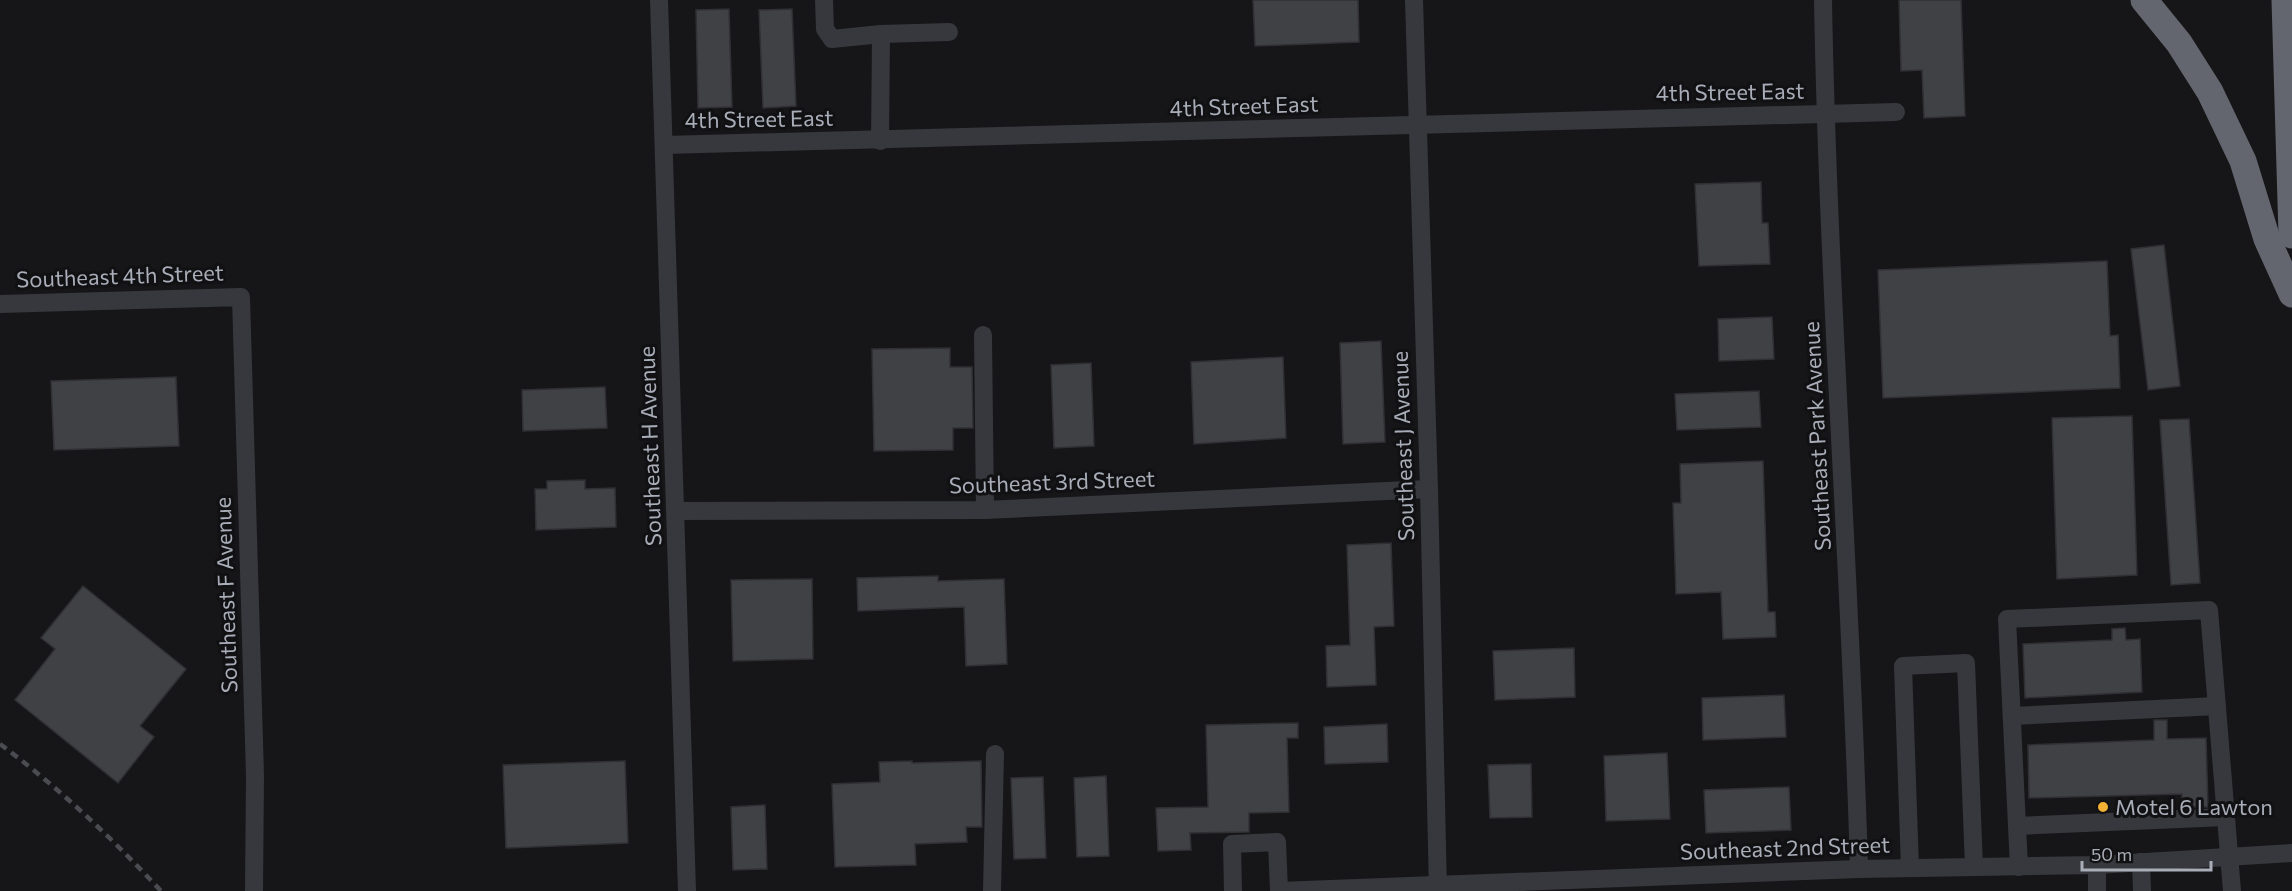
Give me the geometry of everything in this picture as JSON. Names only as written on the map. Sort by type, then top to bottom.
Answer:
[{"type":"highway","points":[[2144,0],[2179,43],[2210,92],[2242,161],[2267,239],[2292,294]]},
{"type":"highway","points":[[2285,0],[2292,235]]},
{"type":"street","name":"Southeast H Avenue","points":[[659,0],[687,891]]},
{"type":"street","points":[[824,0],[825,29],[831,39],[881,34],[949,32]]},
{"type":"street","name":"Southeast J Avenue","points":[[1414,0],[1429,489],[1437,888]]},
{"type":"street","name":"Southeast Park Avenue","points":[[1822,0],[1825,114],[1854,673],[1859,869]]},
{"type":"street","points":[[880,141],[881,34]]},
{"type":"street","name":"4th Street East","points":[[665,145],[1896,112]]},
{"type":"street","name":"Southeast 4th Street","points":[[0,304],[241,297]]},
{"type":"street","name":"Southeast F Avenue","points":[[241,297],[255,776],[254,891]]},
{"type":"street","points":[[983,335],[986,510]]},
{"type":"street","name":"Southeast 3rd Street","points":[[676,511],[986,510],[1429,489]]},
{"type":"street","points":[[2019,867],[2007,619],[2209,610],[2232,891]]},
{"type":"street","points":[[1910,868],[1903,666],[1966,663],[1974,867]]},
{"type":"street","points":[[2012,716],[2217,706]]},
{"type":"street","points":[[992,891],[994,754]]},
{"type":"street","points":[[2017,826],[2226,818]]},
{"type":"street","points":[[1233,891],[1232,844],[1277,842],[1279,891]]},
{"type":"street","name":"Southeast 2nd Street","points":[[1279,891],[1437,888],[1859,869],[2097,865],[2292,853]]},
{"type":"street","points":[[2141,862],[2142,891]]},
{"type":"street","points":[[2097,865],[2097,891]]},
{"type":"building","points":[[1253,0],[1358,0],[1359,42],[1255,46]]},
{"type":"building","points":[[1899,0],[1961,0],[1965,116],[1924,118],[1922,70],[1901,71]]},
{"type":"building","points":[[729,9],[732,107],[698,108],[696,10]]},
{"type":"building","points":[[792,9],[796,106],[763,108],[759,10]]},
{"type":"building","points":[[1761,182],[1762,223],[1768,223],[1770,264],[1699,266],[1695,184]]},
{"type":"building","points":[[2164,245],[2180,386],[2148,390],[2131,249]]},
{"type":"building","points":[[2107,261],[2110,336],[2118,335],[2120,388],[1883,398],[1878,270]]},
{"type":"building","points":[[1772,317],[1774,359],[1719,361],[1718,319]]},
{"type":"building","points":[[1381,341],[1385,442],[1343,444],[1340,343]]},
{"type":"building","points":[[950,348],[950,367],[972,367],[973,428],[953,428],[953,450],[874,451],[872,349]]},
{"type":"building","points":[[1283,357],[1286,438],[1194,444],[1191,362]]},
{"type":"building","points":[[1091,363],[1094,446],[1054,448],[1051,365]]},
{"type":"building","points":[[176,377],[179,446],[54,450],[51,381]]},
{"type":"building","points":[[605,387],[607,428],[523,431],[522,390]]},
{"type":"building","points":[[1759,391],[1761,427],[1677,430],[1675,394]]},
{"type":"building","points":[[2132,416],[2137,575],[2057,579],[2052,418]]},
{"type":"building","points":[[2189,419],[2200,583],[2171,585],[2160,420]]},
{"type":"building","points":[[1763,461],[1768,612],[1775,612],[1776,637],[1723,639],[1721,592],[1676,594],[1673,503],[1681,503],[1680,464]]},
{"type":"building","points":[[585,480],[585,489],[615,488],[616,527],[536,530],[535,489],[547,489],[547,481]]},
{"type":"building","points":[[1391,543],[1394,626],[1374,627],[1376,685],[1327,687],[1326,646],[1350,645],[1347,545]]},
{"type":"building","points":[[938,576],[938,581],[1004,579],[1007,664],[966,666],[964,607],[858,611],[857,578]]},
{"type":"building","points":[[812,579],[813,659],[733,661],[731,580]]},
{"type":"building","points":[[83,586],[186,669],[140,726],[154,737],[118,783],[15,700],[55,649],[41,638]]},
{"type":"building","points":[[2125,628],[2126,640],[2140,639],[2142,692],[2025,698],[2023,644],[2112,640],[2112,629]]},
{"type":"building","points":[[1574,648],[1575,697],[1495,700],[1493,651]]},
{"type":"building","points":[[1784,695],[1786,737],[1703,740],[1702,698]]},
{"type":"building","points":[[2154,720],[2167,720],[2167,739],[2206,738],[2208,807],[2182,807],[2182,794],[2029,798],[2028,745],[2154,740]]},
{"type":"building","points":[[1298,723],[1298,738],[1287,738],[1289,812],[1249,813],[1249,832],[1190,833],[1191,850],[1158,851],[1156,808],[1208,807],[1206,725]]},
{"type":"building","points":[[1387,724],[1388,762],[1325,764],[1324,727]]},
{"type":"building","points":[[1667,753],[1670,819],[1606,821],[1604,756]]},
{"type":"building","points":[[625,761],[628,843],[506,848],[503,765]]},
{"type":"building","points":[[912,761],[912,763],[981,761],[982,827],[966,827],[967,842],[915,844],[916,865],[835,867],[832,784],[880,782],[879,762]]},
{"type":"building","points":[[1531,764],[1532,817],[1490,818],[1488,765]]},
{"type":"building","points":[[1106,776],[1109,856],[1077,857],[1074,778]]},
{"type":"building","points":[[1043,777],[1046,858],[1014,859],[1011,778]]},
{"type":"building","points":[[1789,787],[1791,830],[1706,833],[1704,790]]},
{"type":"building","points":[[765,805],[767,869],[733,870],[731,807]]},
{"type":"railway","points":[[0,744],[84,814],[161,891]]},
{"type":"place","name":"Motel 6 Lawton","points":[[2103,807]]}]
